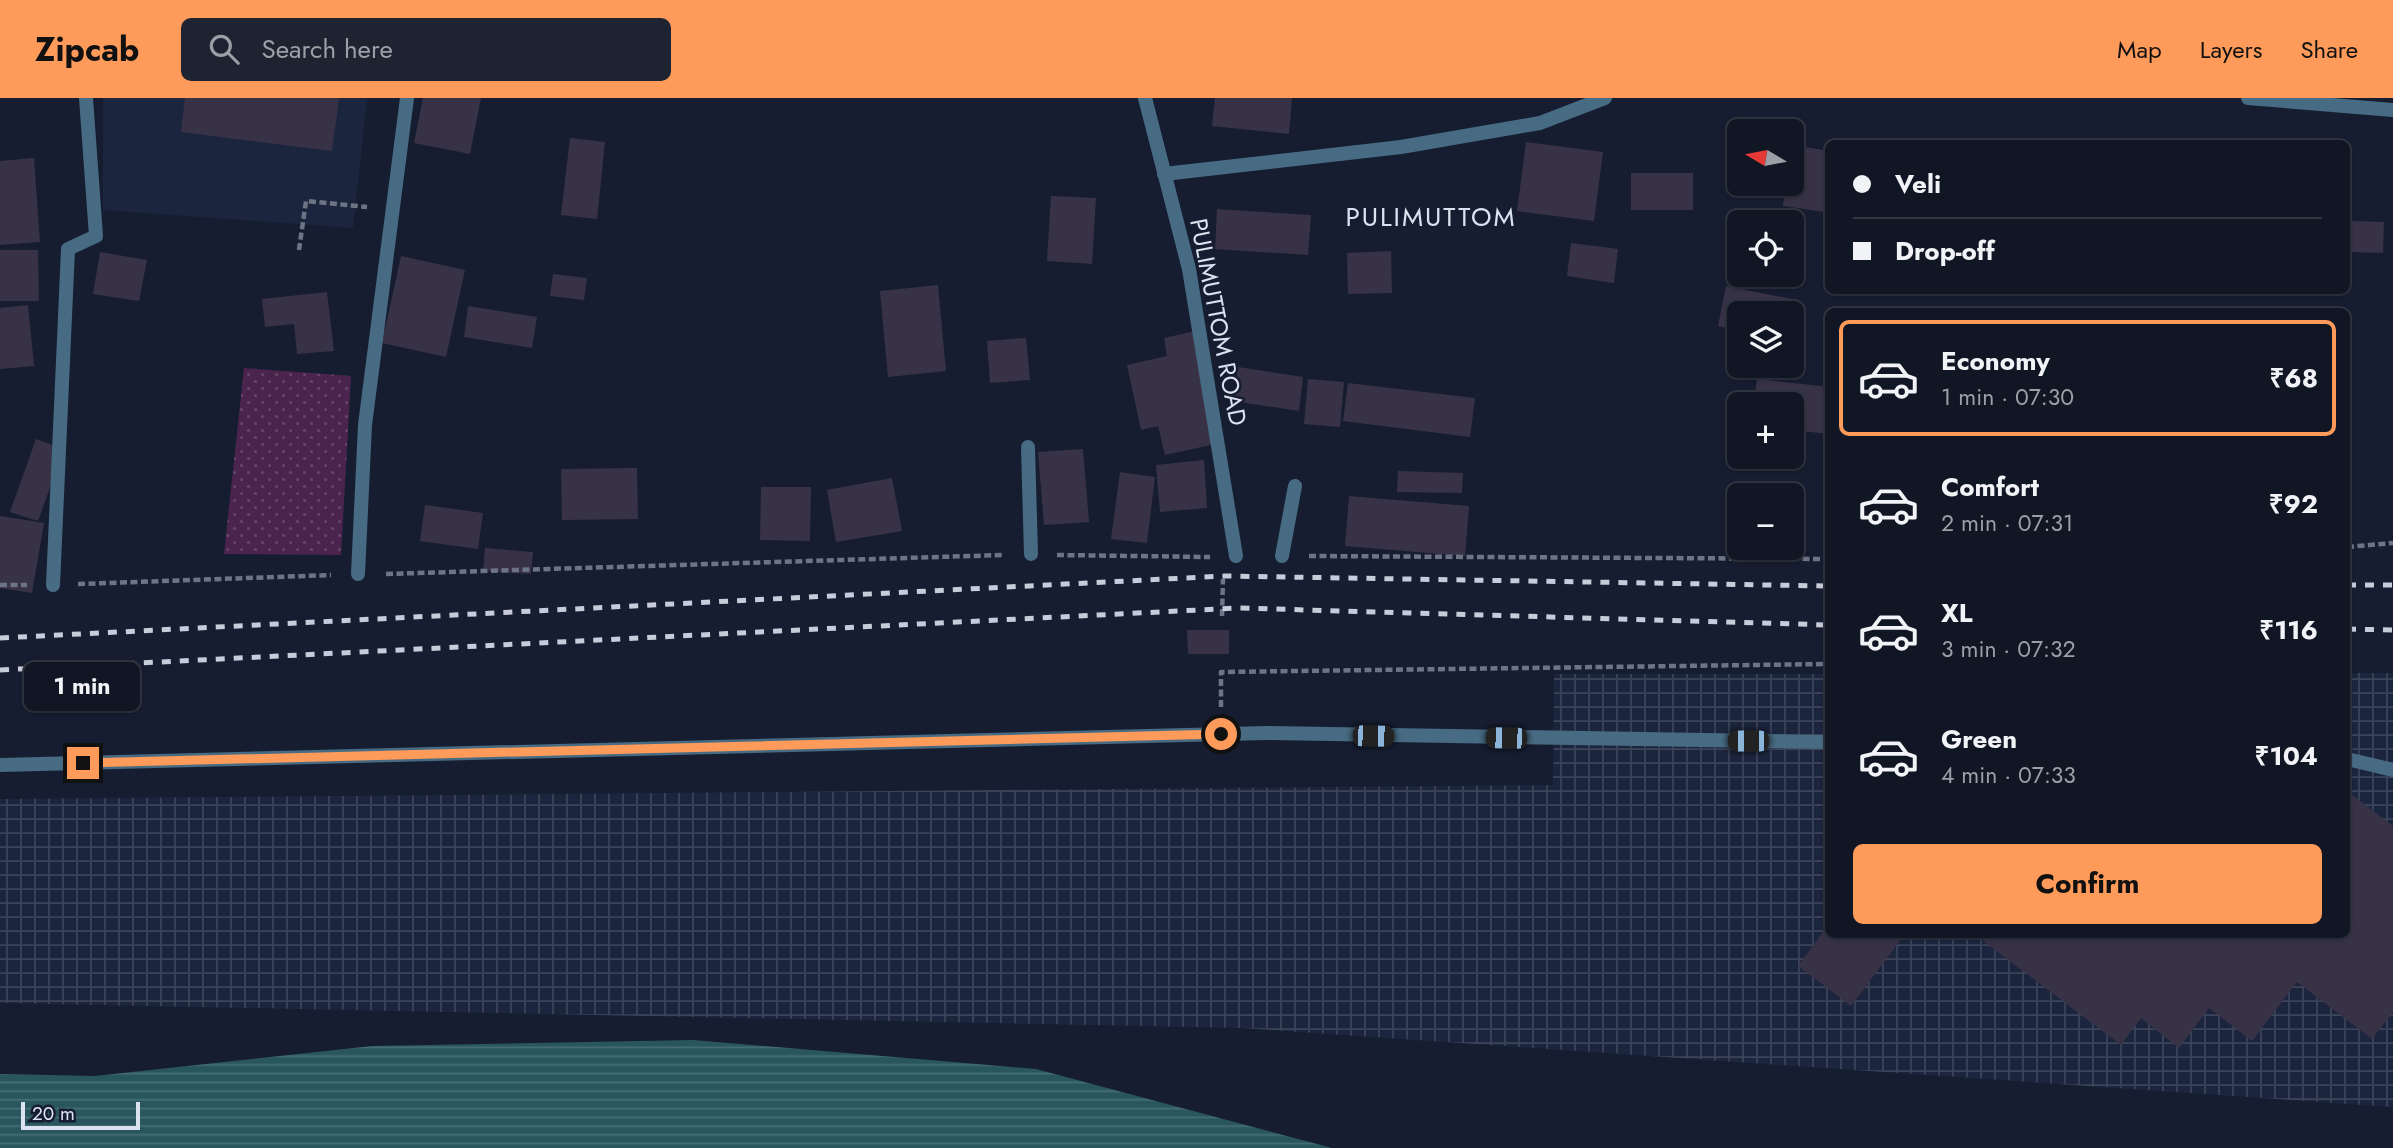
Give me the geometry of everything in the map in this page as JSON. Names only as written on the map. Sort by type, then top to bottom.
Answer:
[{"type":"street","points":[[53,585],[68,249],[96,236],[86,98]]},
{"type":"street","points":[[358,575],[365,425],[407,98]]},
{"type":"street","name":"PULIMUTTOM ROAD","points":[[1145,98],[1189,269],[1230,557]]},
{"type":"street","points":[[1164,173],[1413,145],[1540,123],[1605,98]]},
{"type":"street","points":[[2257,98],[2393,110]]},
{"type":"street","points":[[1028,447],[1031,554]]},
{"type":"street","points":[[1282,556],[1295,486]]},
{"type":"street","points":[[0,765],[1221,734],[1825,742]]},
{"type":"street","points":[[2350,760],[2393,770]]},
{"type":"path","points":[[299,250],[306,201],[392,209]]},
{"type":"path","points":[[2350,547],[2393,543]]},
{"type":"path","points":[[0,585],[1031,554],[1230,557],[1222,616]]},
{"type":"path","points":[[1282,556],[1825,559]]},
{"type":"path","points":[[1221,734],[1220,672],[1825,664]]},
{"type":"shaded area","points":[[103,98],[367,98],[353,228],[103,210]]},
{"type":"shaded area","points":[[244,368],[351,376],[341,555],[224,554]]},
{"type":"shaded area","points":[[2350,673],[2393,673],[2393,1107],[1242,1028],[0,1003],[0,799],[1553,785],[1554,674],[1825,674],[1825,938],[2350,938]]},
{"type":"shaded area","points":[[693,1040],[1036,1069],[1332,1148],[0,1148],[0,1074],[95,1076],[372,1046]]},
{"type":"building","points":[[185,98],[339,98],[332,151],[181,132]]},
{"type":"building","points":[[423,98],[481,98],[470,154],[414,143]]},
{"type":"building","points":[[1215,98],[1292,98],[1289,134],[1212,126]]},
{"type":"building","points":[[570,138],[605,142],[597,219],[561,215]]},
{"type":"building","points":[[1526,142],[1603,152],[1594,221],[1517,211]]},
{"type":"building","points":[[1804,147],[1825,150],[1825,212],[1783,206],[1784,196],[1804,196]]},
{"type":"building","points":[[34,158],[40,242],[0,245],[0,161]]},
{"type":"building","points":[[1631,173],[1693,173],[1693,210],[1631,210]]},
{"type":"building","points":[[1051,196],[1096,198],[1092,264],[1047,261]]},
{"type":"building","points":[[1217,209],[1311,215],[1308,255],[1215,249]]},
{"type":"building","points":[[2351,221],[2384,222],[2383,253],[2350,252]]},
{"type":"building","points":[[1571,243],[1618,249],[1614,283],[1567,276]]},
{"type":"building","points":[[0,250],[38,250],[39,301],[0,301]]},
{"type":"building","points":[[1391,251],[1392,293],[1348,294],[1347,253]]},
{"type":"building","points":[[100,252],[147,260],[139,301],[93,294]]},
{"type":"building","points":[[401,256],[465,270],[446,357],[382,343]]},
{"type":"building","points":[[553,274],[587,278],[584,300],[550,296]]},
{"type":"building","points":[[938,285],[946,371],[888,377],[880,291]]},
{"type":"building","points":[[1726,286],[1797,300],[1727,301],[1727,328],[1718,326]]},
{"type":"building","points":[[327,292],[334,351],[297,354],[294,324],[265,327],[262,299]]},
{"type":"building","points":[[28,305],[34,366],[0,369],[0,308]]},
{"type":"building","points":[[468,306],[537,317],[532,348],[464,337]]},
{"type":"building","points":[[1195,331],[1220,443],[1165,455],[1158,426],[1141,430],[1127,365],[1167,356],[1164,338]]},
{"type":"building","points":[[1026,338],[1030,380],[990,383],[987,341]]},
{"type":"building","points":[[1238,367],[1303,377],[1299,411],[1233,401]]},
{"type":"building","points":[[1308,379],[1344,382],[1340,427],[1304,424]]},
{"type":"building","points":[[1757,379],[1825,387],[1825,434],[1804,431],[1804,392],[1755,392]]},
{"type":"building","points":[[1348,383],[1475,398],[1470,437],[1343,421]]},
{"type":"building","points":[[36,439],[64,449],[38,521],[10,512]]},
{"type":"building","points":[[1083,449],[1089,522],[1044,525],[1038,452]]},
{"type":"building","points":[[1204,460],[1207,508],[1160,512],[1156,465]]},
{"type":"building","points":[[637,468],[638,519],[562,520],[561,469]]},
{"type":"building","points":[[1398,471],[1463,473],[1462,493],[1397,492]]},
{"type":"building","points":[[1120,472],[1155,477],[1147,543],[1111,539]]},
{"type":"building","points":[[892,478],[902,531],[836,542],[827,490]]},
{"type":"building","points":[[761,487],[811,487],[810,541],[760,540]]},
{"type":"building","points":[[1349,496],[1469,506],[1465,556],[1345,546]]},
{"type":"building","points":[[425,505],[483,513],[478,549],[420,541]]},
{"type":"building","points":[[0,516],[44,523],[32,593],[0,588]]},
{"type":"building","points":[[485,548],[533,552],[531,574],[483,571]]},
{"type":"building","points":[[1187,630],[1229,630],[1229,654],[1188,654]]},
{"type":"building","points":[[2350,793],[2393,826],[2393,1012],[2372,1039],[2297,982],[2252,1041],[2209,1008],[2179,1048],[2141,1018],[2121,1045],[1979,938],[2350,938]]},
{"type":"building","points":[[1825,929],[1825,938],[1902,938],[1851,1006],[1798,966]]},
{"type":"railway","points":[[0,638],[1225,576],[1825,586]]},
{"type":"railway","points":[[2350,585],[2393,585]]},
{"type":"railway","points":[[0,670],[1238,608],[1825,625]]},
{"type":"railway","points":[[2350,629],[2393,630]]},
{"type":"district","name":"PULIMUTTOM","points":[[1431,217]]},
{"type":"route","points":[[83,763],[1221,734]]}]
